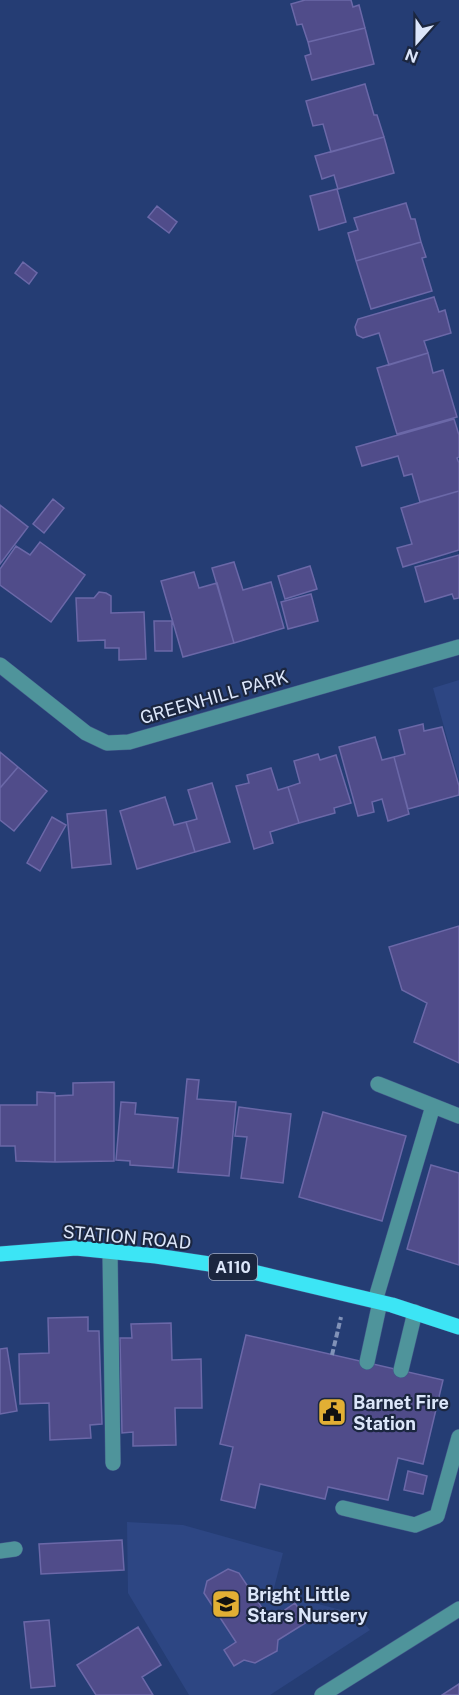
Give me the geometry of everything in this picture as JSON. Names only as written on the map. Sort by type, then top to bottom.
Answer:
[{"type":"main road","name":"STATION ROAD","points":[[0,1254],[76,1248],[156,1256],[236,1268],[378,1301],[459,1327]]},
{"type":"street","name":"GREENHILL PARK","points":[[0,665],[86,733],[107,743],[129,742],[458,652]]},
{"type":"street","points":[[378,1084],[459,1116]]},
{"type":"street","points":[[367,1362],[378,1301],[433,1106]]},
{"type":"street","points":[[110,1252],[113,1463]]},
{"type":"street","points":[[401,1370],[415,1312]]},
{"type":"street","points":[[343,1508],[415,1525],[437,1516],[459,1437]]},
{"type":"street","points":[[322,1695],[459,1609]]},
{"type":"path","points":[[332,1355],[346,1294]]},
{"type":"shaded area","points":[[459,680],[459,780],[433,688]]},
{"type":"shaded area","name":"Bright Little Stars Nursery","points":[[127,1522],[183,1525],[283,1553],[273,1592],[356,1614],[370,1630],[270,1695],[189,1695],[128,1593]]},
{"type":"building","points":[[305,0],[351,0],[353,7],[359,5],[365,28],[308,42],[302,24],[297,25],[291,4]]},
{"type":"building","points":[[365,28],[374,64],[312,80],[305,56],[311,54],[308,42]]},
{"type":"building","points":[[365,84],[374,115],[377,115],[384,137],[331,152],[323,124],[313,126],[306,101]]},
{"type":"building","points":[[384,137],[394,173],[338,189],[334,175],[322,179],[315,156]]},
{"type":"building","points":[[337,189],[346,222],[319,230],[310,196]]},
{"type":"building","points":[[406,203],[411,219],[415,219],[421,242],[356,261],[348,233],[358,230],[354,218]]},
{"type":"building","points":[[157,206],[177,222],[169,233],[148,217]]},
{"type":"building","points":[[421,242],[426,257],[422,258],[432,291],[371,309],[356,261]]},
{"type":"building","points":[[23,262],[37,273],[29,284],[15,273]]},
{"type":"building","points":[[434,297],[439,312],[445,310],[451,333],[424,341],[428,353],[389,365],[379,333],[363,338],[357,335],[355,327],[358,319]]},
{"type":"building","points":[[428,353],[433,373],[443,370],[457,417],[397,434],[377,368]]},
{"type":"building","points":[[454,419],[459,435],[459,457],[457,458],[459,491],[420,502],[412,474],[404,476],[398,456],[362,466],[356,447]]},
{"type":"building","points":[[459,491],[459,550],[403,567],[397,548],[412,544],[401,508]]},
{"type":"building","points":[[53,499],[64,508],[44,533],[33,524]]},
{"type":"building","points":[[0,505],[28,527],[0,564]]},
{"type":"building","points":[[40,542],[85,575],[51,622],[0,585],[0,569],[16,546],[30,555]]},
{"type":"building","points":[[459,555],[459,598],[454,599],[452,594],[425,602],[415,567]]},
{"type":"building","points":[[234,562],[243,590],[271,582],[284,628],[234,643],[212,568]]},
{"type":"building","points":[[310,566],[317,589],[285,599],[278,576]]},
{"type":"building","points":[[194,572],[199,588],[217,583],[234,643],[183,657],[161,581]]},
{"type":"building","points":[[99,592],[111,596],[111,613],[144,612],[146,659],[119,660],[119,648],[105,648],[105,640],[78,641],[76,598],[94,598]]},
{"type":"building","points":[[311,594],[318,621],[288,629],[281,602]]},
{"type":"building","points":[[154,621],[172,621],[172,651],[155,651]]},
{"type":"building","points":[[423,724],[424,731],[442,727],[459,786],[459,795],[408,809],[394,757],[405,754],[399,730]]},
{"type":"building","points":[[375,737],[382,760],[394,757],[409,814],[388,821],[382,799],[372,802],[374,812],[358,816],[339,747]]},
{"type":"building","points":[[0,752],[18,767],[0,788]]},
{"type":"building","points":[[318,754],[320,760],[336,755],[351,803],[334,808],[335,813],[299,823],[288,787],[300,783],[294,761]]},
{"type":"building","points":[[18,767],[47,791],[14,831],[0,820],[0,788]]},
{"type":"building","points":[[271,768],[278,790],[288,787],[299,823],[270,832],[273,843],[254,849],[236,786],[249,783],[247,775]]},
{"type":"building","points":[[212,783],[230,842],[195,852],[186,822],[197,819],[188,790]]},
{"type":"building","points":[[165,797],[174,825],[186,822],[195,852],[137,869],[120,811]]},
{"type":"building","points":[[106,810],[111,864],[72,868],[67,814]]},
{"type":"building","points":[[52,817],[66,825],[40,871],[27,863]]},
{"type":"building","points":[[459,926],[459,1063],[414,1042],[427,1003],[402,990],[389,947]]},
{"type":"building","points":[[187,1079],[199,1080],[197,1099],[236,1102],[229,1176],[178,1172]]},
{"type":"building","points":[[114,1082],[114,1161],[55,1162],[55,1096],[73,1095],[73,1083]]},
{"type":"building","points":[[37,1092],[55,1093],[55,1162],[16,1161],[15,1146],[0,1146],[0,1105],[37,1105]]},
{"type":"building","points":[[121,1102],[136,1103],[135,1114],[178,1118],[173,1168],[130,1165],[130,1161],[116,1160]]},
{"type":"building","points":[[239,1107],[291,1114],[283,1183],[241,1178],[247,1137],[235,1136]]},
{"type":"building","points":[[323,1112],[406,1136],[382,1221],[299,1197]]},
{"type":"building","points":[[431,1165],[459,1173],[459,1265],[407,1249]]},
{"type":"building","points":[[88,1317],[88,1331],[99,1331],[102,1424],[90,1425],[91,1438],[50,1440],[49,1403],[20,1404],[19,1354],[49,1353],[48,1318]]},
{"type":"building","points":[[171,1323],[172,1360],[201,1359],[202,1408],[175,1408],[176,1445],[133,1446],[133,1432],[122,1433],[120,1338],[132,1338],[131,1324]]},
{"type":"building","name":"Barnet Fire Station","points":[[246,1335],[443,1380],[423,1464],[398,1458],[388,1500],[328,1487],[325,1499],[260,1484],[255,1508],[221,1500],[233,1447],[220,1444]]},
{"type":"building","points":[[7,1348],[17,1411],[0,1414],[0,1349]]},
{"type":"building","points":[[408,1471],[427,1476],[423,1494],[404,1490]]},
{"type":"building","points":[[122,1540],[124,1570],[41,1574],[39,1544]]},
{"type":"building","points":[[228,1569],[239,1573],[270,1620],[295,1603],[307,1622],[278,1640],[277,1651],[255,1663],[244,1660],[234,1666],[224,1650],[236,1642],[204,1593],[207,1581]]},
{"type":"building","points":[[49,1620],[55,1686],[31,1688],[24,1622]]},
{"type":"building","points":[[138,1627],[161,1665],[142,1677],[153,1695],[96,1695],[77,1665]]},
{"type":"building","points":[[459,1684],[459,1695],[442,1695]]},
{"type":"place","name":"Barnet Fire Station","points":[[332,1412]]},
{"type":"place","name":"Bright Little Stars Nursery","points":[[226,1604]]}]
